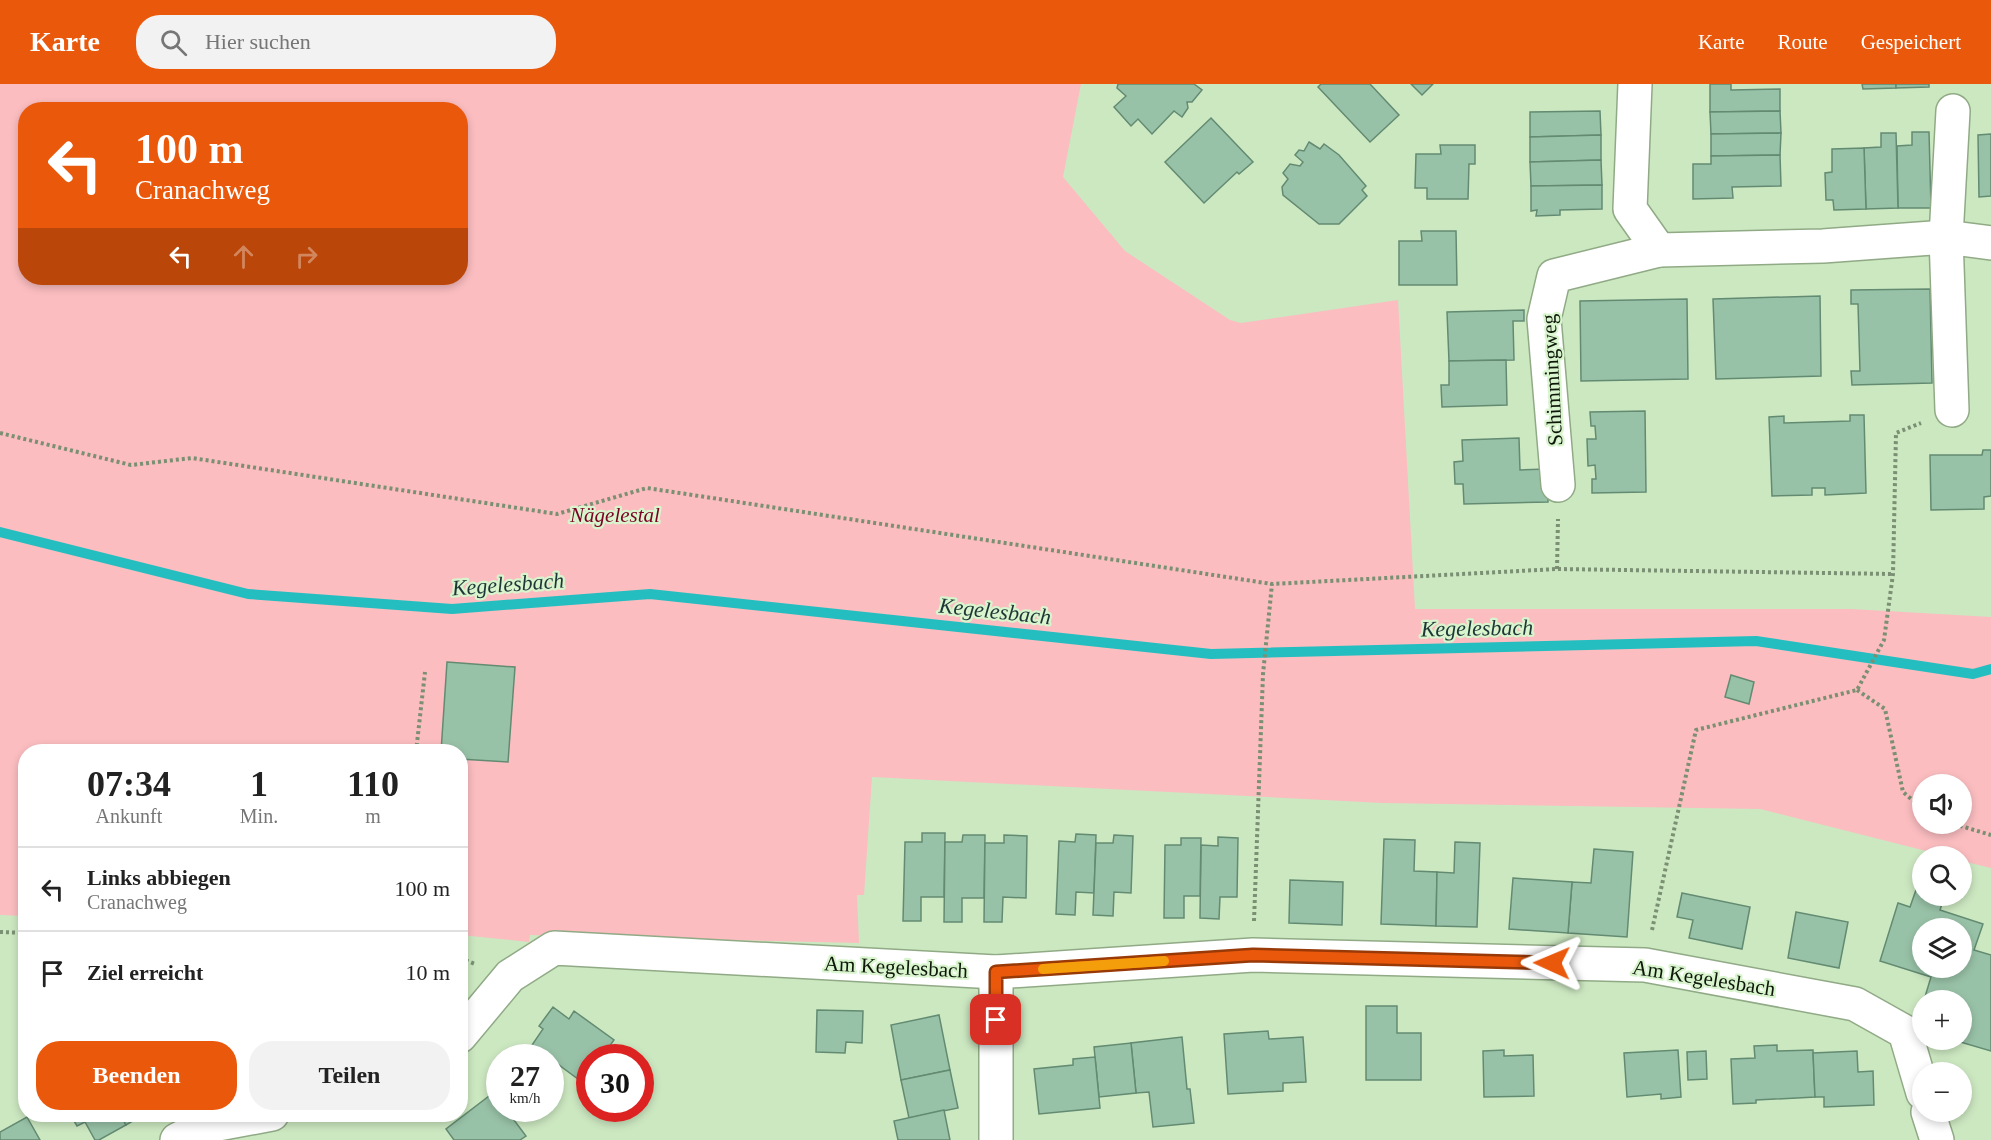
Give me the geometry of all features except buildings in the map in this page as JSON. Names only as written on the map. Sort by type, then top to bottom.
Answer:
[{"type":"street","points":[[1635,84],[1630,209],[1659,250]]},
{"type":"street","points":[[1952,410],[1946,237],[1953,111]]},
{"type":"street","name":"Schimmingweg","points":[[1558,485],[1544,319],[1554,276],[1659,250],[1822,246],[1946,237],[1991,243]]},
{"type":"street","name":"Am Kegelesbach","points":[[468,1026],[510,976],[554,948],[996,972],[1253,955],[1645,965],[1855,1004],[1905,1032],[1914,1062]]},
{"type":"street","points":[[996,972],[996,1140]]},
{"type":"street","points":[[177,1140],[202,1127],[229,1122]]},
{"type":"street","points":[[1932,1122],[1937,1140]]},
{"type":"path","points":[[1645,965],[1696,730],[1857,690],[1884,640],[1893,574],[1896,433],[1952,410]]},
{"type":"path","points":[[0,433],[131,465],[192,458],[557,514],[647,488],[1272,584],[1557,570],[1893,574]]},
{"type":"path","points":[[1557,570],[1558,485]]},
{"type":"path","points":[[1253,955],[1263,674],[1272,584]]},
{"type":"path","points":[[417,744],[425,672]]},
{"type":"path","points":[[1857,690],[1884,709],[1903,792],[1912,800]]},
{"type":"path","points":[[1972,829],[1991,835]]},
{"type":"path","points":[[0,932],[18,933]]},
{"type":"green space","name":"Nägelestal","points":[[0,84],[1081,84],[1063,177],[1125,251],[1230,320],[1241,323],[1398,300],[1415,609],[1851,609],[1991,617],[1991,868],[1972,863],[1972,846],[1912,847],[1760,809],[1383,803],[872,777],[864,895],[857,895],[859,943],[530,935],[529,942],[468,936],[468,744],[18,744],[18,916],[0,915]]},
{"type":"waterway","name":"Kegelesbach","points":[[0,532],[248,594],[452,609],[650,594],[1211,654],[1756,641],[1973,674],[1991,669]]},
{"type":"slow traffic","points":[[1043,969],[1164,961]]},
{"type":"route","points":[[996,1020],[996,972],[1253,955],[1552,963]]}]
